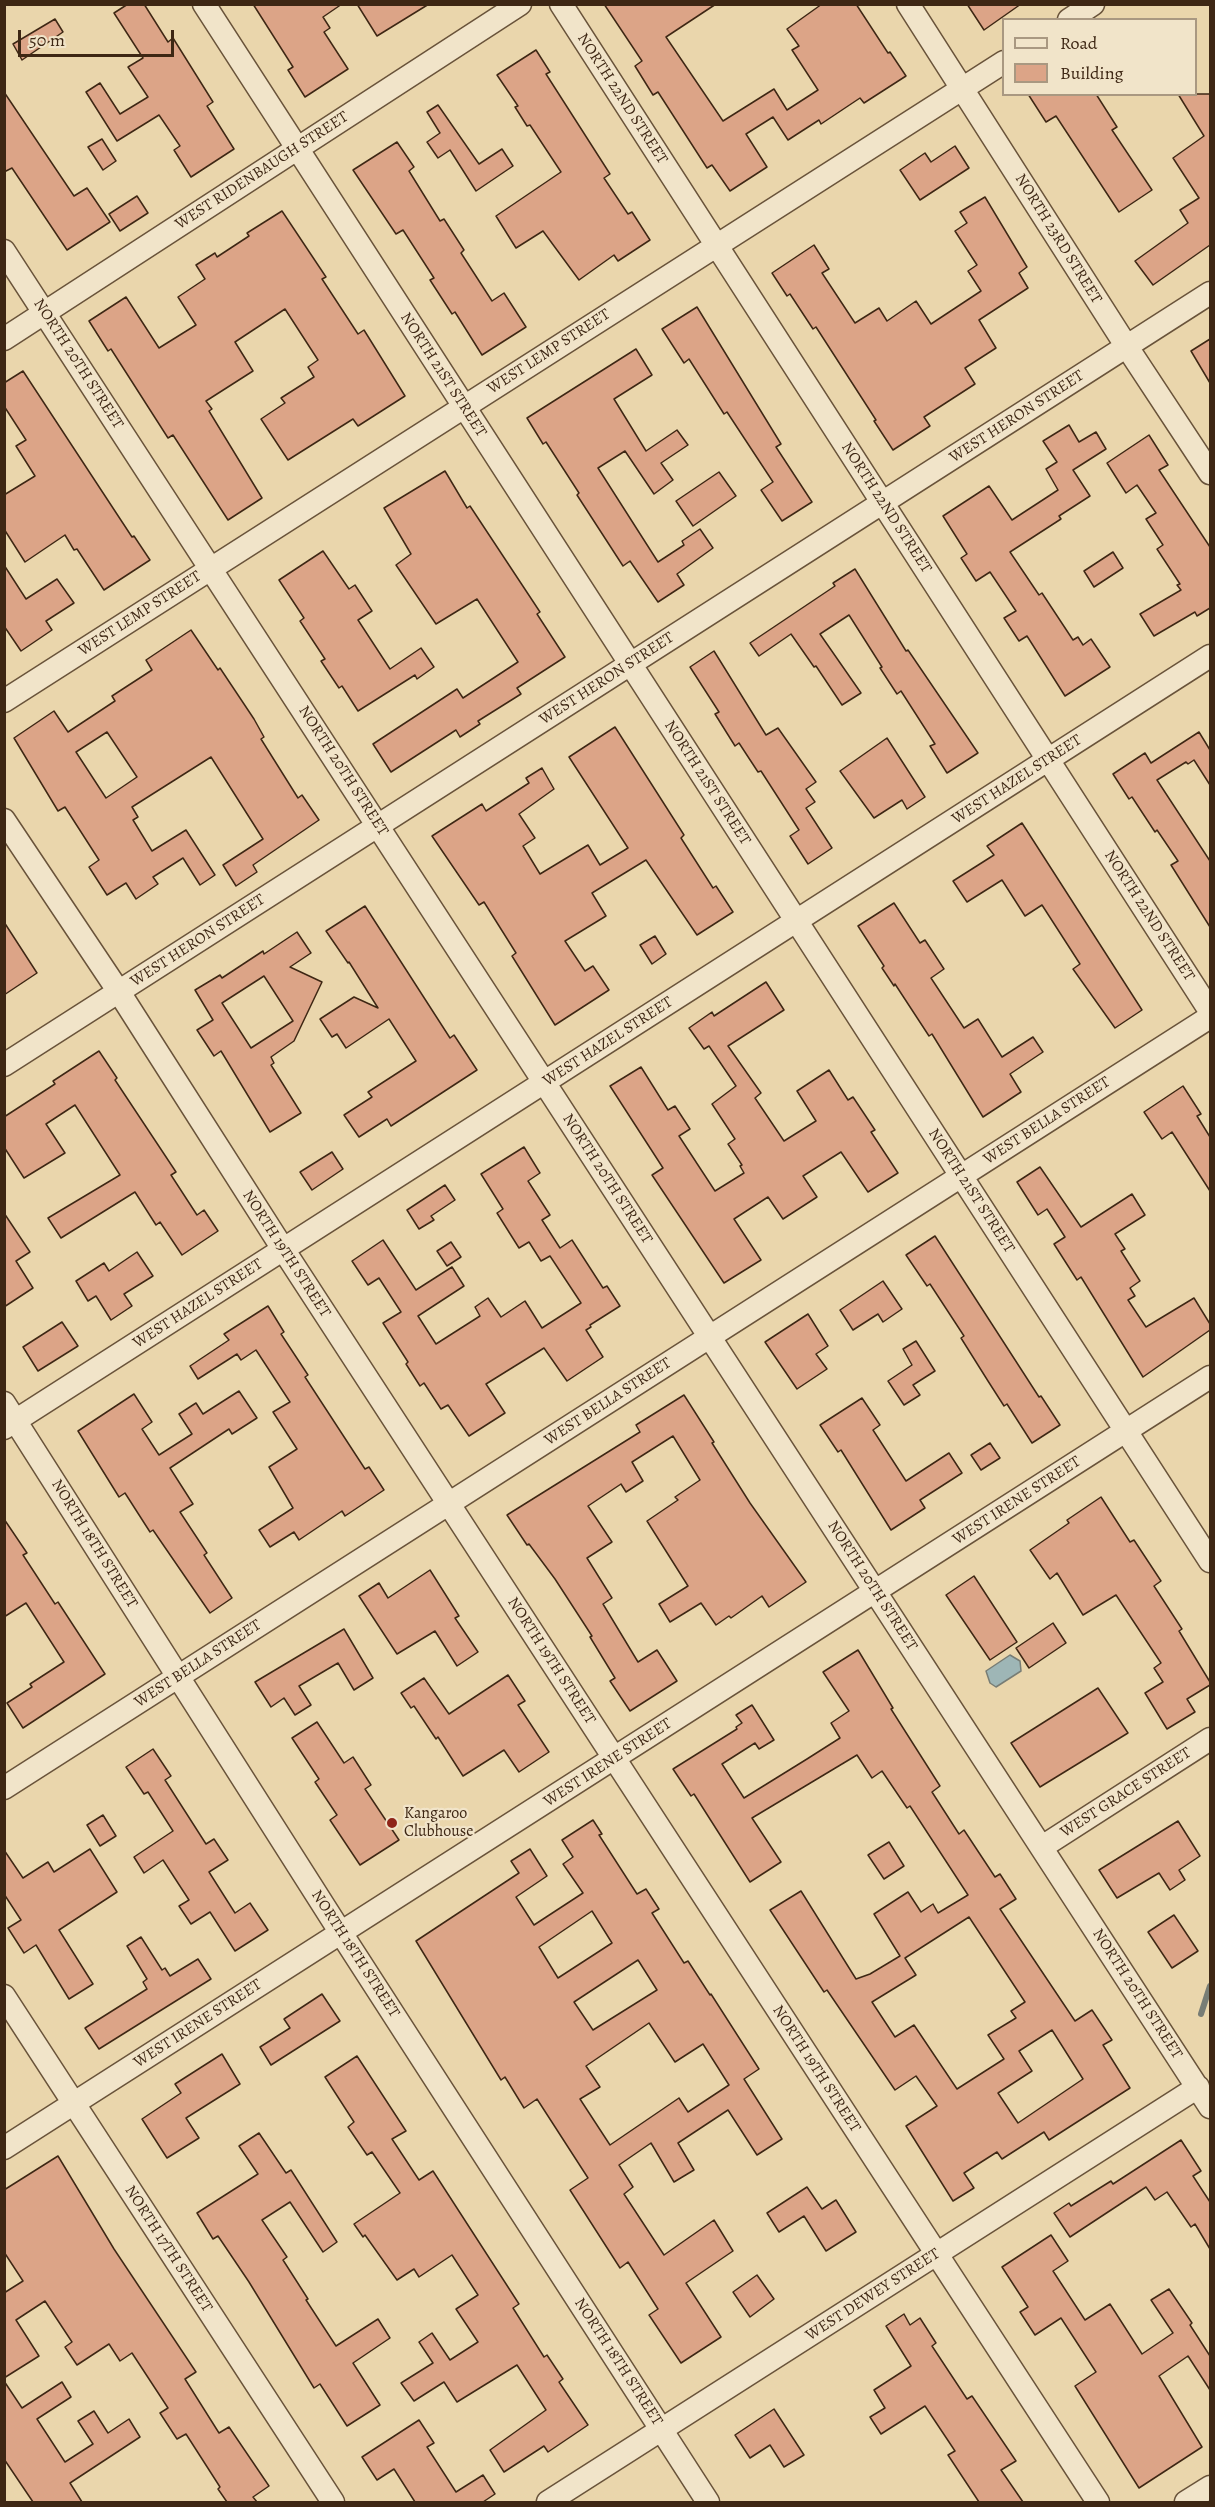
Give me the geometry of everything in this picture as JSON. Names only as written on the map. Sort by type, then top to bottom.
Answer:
[{"type":"street","name":"NORTH 21ST STREET","points":[[204,4],[1210,1562]]},
{"type":"street","name":"WEST RIDENBAUGH STREET","points":[[4,339],[520,4]]},
{"type":"street","name":"NORTH 22ND STREET","points":[[561,4],[1210,1011]]},
{"type":"street","name":"NORTH 23RD STREET","points":[[908,4],[1127,347],[1210,472]]},
{"type":"street","points":[[1072,18],[1093,4]]},
{"type":"street","name":"WEST LEMP STREET","points":[[4,701],[1002,63]]},
{"type":"street","name":"NORTH 20TH STREET","points":[[4,251],[1210,2107]]},
{"type":"street","name":"WEST HERON STREET","points":[[4,1065],[1210,293]]},
{"type":"street","name":"WEST HAZEL STREET","points":[[8,1417],[283,1250],[1210,656]]},
{"type":"street","name":"NORTH 19TH STREET","points":[[4,820],[119,992],[283,1250],[1098,2502]]},
{"type":"street","name":"WEST BELLA STREET","points":[[4,1788],[1210,1017]]},
{"type":"street","name":"WEST IRENE STREET","points":[[4,2148],[1210,1377]]},
{"type":"street","name":"NORTH 18TH STREET","points":[[8,1417],[179,1677],[708,2502]]},
{"type":"street","name":"WEST GRACE STREET","points":[[1042,1846],[1210,1738]]},
{"type":"street","name":"NORTH 17TH STREET","points":[[4,1996],[333,2502]]},
{"type":"street","name":"WEST DEWEY STREET","points":[[548,2502],[1198,2087]]},
{"type":"street","points":[[1186,2502],[1210,2487]]},
{"type":"water","points":[[1010,1655],[1020,1661],[1021,1671],[996,1687],[990,1683],[986,1671]]},
{"type":"building","points":[[128,4],[144,4],[168,42],[173,38],[213,102],[207,106],[234,149],[191,177],[174,150],[180,146],[159,115],[117,141],[86,92],[100,83],[120,114],[148,97],[128,67],[143,58],[114,13]]},
{"type":"building","points":[[253,4],[342,4],[323,17],[330,28],[324,32],[348,69],[305,97],[288,70],[293,67]]},
{"type":"building","points":[[357,4],[429,4],[377,36]]},
{"type":"building","points":[[604,4],[716,4],[666,37],[723,121],[774,89],[787,110],[818,90],[792,50],[799,46],[787,29],[822,4],[856,4],[906,76],[864,103],[860,98],[821,124],[819,120],[788,140],[773,117],[746,134],[767,167],[730,191],[712,165],[707,168],[658,92],[653,95],[635,66],[642,61]]},
{"type":"building","points":[[967,4],[1021,4],[984,30]]},
{"type":"building","points":[[55,19],[63,32],[22,60],[13,44]]},
{"type":"building","points":[[536,50],[550,72],[546,74],[610,174],[604,178],[628,214],[632,212],[650,240],[618,261],[614,255],[579,280],[543,231],[516,248],[496,216],[561,172],[530,125],[527,126],[515,107],[518,106],[497,75]]},
{"type":"building","points":[[4,92],[74,196],[87,188],[110,222],[67,250],[12,168],[4,172]]},
{"type":"building","points":[[1210,94],[1210,245],[1153,285],[1135,261],[1188,223],[1180,210],[1199,198],[1173,158],[1204,136],[1179,96]]},
{"type":"building","points":[[1029,96],[1097,96],[1117,127],[1112,130],[1152,190],[1119,212],[1056,116],[1046,122]]},
{"type":"building","points":[[438,105],[479,164],[502,149],[513,166],[476,191],[450,150],[438,158],[427,142],[440,133],[427,112]]},
{"type":"building","points":[[102,139],[116,161],[103,170],[88,147]]},
{"type":"building","points":[[397,142],[414,167],[409,171],[440,221],[444,219],[464,250],[461,253],[492,301],[504,293],[526,327],[482,355],[455,312],[452,314],[430,280],[434,278],[403,230],[396,234],[353,170]]},
{"type":"building","points":[[955,146],[969,168],[920,200],[900,170],[925,153],[931,162]]},
{"type":"building","points":[[137,196],[148,213],[120,231],[109,214]]},
{"type":"building","points":[[985,197],[1027,267],[1019,273],[1028,288],[979,320],[996,348],[965,368],[975,384],[924,417],[930,426],[893,450],[816,327],[813,329],[790,294],[787,296],[772,273],[814,245],[829,269],[822,273],[855,323],[879,308],[887,321],[916,301],[931,324],[981,291],[968,271],[977,265],[955,231],[967,223],[960,212]]},
{"type":"building","points":[[282,211],[326,277],[322,279],[358,334],[364,330],[405,396],[358,426],[353,419],[288,460],[261,419],[285,403],[281,398],[314,377],[308,367],[318,360],[285,309],[235,342],[253,371],[206,401],[212,409],[209,411],[262,498],[228,520],[173,435],[168,438],[111,349],[108,351],[89,321],[126,297],[159,348],[196,325],[178,297],[205,279],[196,265],[215,253],[217,257],[249,236],[247,233]]},
{"type":"building","points":[[697,307],[781,444],[776,447],[812,502],[782,521],[761,490],[773,482],[727,412],[724,414],[689,359],[684,363],[662,329]]},
{"type":"building","points":[[1210,339],[1210,383],[1191,351]]},
{"type":"building","points":[[636,349],[652,375],[614,399],[646,451],[677,430],[688,445],[661,463],[673,480],[654,494],[625,451],[598,468],[658,562],[684,545],[682,541],[700,529],[713,548],[677,574],[684,585],[658,602],[630,561],[623,566],[546,442],[543,444],[527,418]]},
{"type":"building","points":[[23,371],[132,537],[134,536],[150,560],[104,590],[65,535],[25,562],[4,529],[4,495],[35,476],[16,446],[26,440],[4,406],[4,383]]},
{"type":"building","points":[[1069,425],[1079,442],[1096,432],[1106,449],[1073,470],[1090,496],[1059,516],[1061,519],[1010,552],[1039,595],[1042,593],[1073,640],[1078,637],[1083,645],[1091,639],[1110,667],[1065,696],[1027,636],[1019,641],[1004,618],[1016,611],[990,572],[976,581],[961,558],[967,554],[943,516],[989,486],[1012,520],[1058,490],[1046,469],[1057,462],[1043,441]]},
{"type":"building","points":[[1149,435],[1168,465],[1159,470],[1210,547],[1210,608],[1197,616],[1195,612],[1154,636],[1140,614],[1181,590],[1177,585],[1180,584],[1157,549],[1163,545],[1146,519],[1156,513],[1137,485],[1126,493],[1107,463]]},
{"type":"building","points":[[445,471],[467,508],[470,506],[540,612],[537,614],[565,657],[517,688],[521,694],[478,721],[480,724],[460,737],[456,730],[391,772],[373,744],[457,689],[463,698],[518,662],[477,599],[436,624],[396,565],[411,554],[384,508]]},
{"type":"building","points":[[719,472],[736,496],[693,526],[676,501]]},
{"type":"building","points":[[323,551],[349,589],[355,585],[372,611],[358,620],[390,669],[421,648],[434,667],[417,679],[415,675],[358,711],[342,686],[339,688],[321,661],[325,659],[300,621],[304,618],[279,580]]},
{"type":"building","points":[[1113,552],[1123,568],[1094,587],[1084,571]]},
{"type":"building","points":[[4,565],[26,599],[57,579],[74,603],[46,621],[52,630],[21,651],[4,626]]},
{"type":"building","points":[[855,569],[906,651],[908,650],[978,753],[947,773],[930,746],[935,744],[901,691],[897,694],[849,615],[820,634],[861,693],[842,705],[791,634],[759,656],[750,643],[835,586],[833,583]]},
{"type":"building","points":[[191,630],[254,719],[264,737],[261,739],[298,798],[302,795],[319,820],[253,865],[257,872],[236,886],[223,865],[263,839],[211,757],[132,807],[138,817],[133,820],[152,851],[186,830],[215,875],[200,885],[183,858],[153,877],[158,884],[136,899],[126,883],[107,895],[89,867],[99,860],[65,807],[58,811],[14,738],[54,711],[68,732],[115,701],[112,696],[152,670],[146,660]],"holes":[[[107,732],[137,777],[106,798],[76,752]]]},
{"type":"building","points":[[714,651],[766,735],[778,728],[816,782],[806,789],[815,802],[806,808],[832,848],[808,864],[790,836],[799,830],[761,771],[758,772],[739,743],[735,746],[715,714],[719,712],[690,667]]},
{"type":"building","points":[[615,727],[684,835],[681,838],[713,888],[716,886],[733,912],[697,935],[646,860],[592,893],[606,916],[565,941],[585,971],[593,966],[609,990],[555,1025],[512,956],[516,953],[484,902],[479,905],[432,836],[482,804],[486,811],[529,783],[526,778],[542,768],[554,789],[519,814],[535,838],[523,846],[540,874],[588,845],[600,865],[628,848],[569,757]]},
{"type":"building","points":[[1199,732],[1210,750],[1210,785],[1194,760],[1188,764],[1186,762],[1157,780],[1210,861],[1210,927],[1171,865],[1178,861],[1132,797],[1129,799],[1113,774],[1145,753],[1151,763]]},
{"type":"building","points":[[887,738],[925,797],[907,809],[902,800],[874,818],[840,771]]},
{"type":"building","points":[[1022,823],[1142,1010],[1115,1028],[1073,969],[1080,964],[1042,905],[1025,916],[1002,880],[967,902],[953,881],[994,855],[987,846]]},
{"type":"building","points":[[894,903],[920,943],[925,940],[944,969],[931,978],[964,1028],[978,1019],[1002,1057],[1033,1037],[1043,1052],[1010,1074],[1021,1092],[983,1117],[932,1034],[929,1036],[882,968],[884,966],[858,926]]},
{"type":"building","points":[[365,906],[450,1038],[454,1035],[477,1070],[391,1126],[387,1119],[359,1137],[344,1115],[372,1097],[368,1092],[416,1061],[389,1019],[346,1048],[337,1034],[332,1037],[320,1019],[354,997],[378,1008],[326,931]]},
{"type":"building","points":[[4,922],[37,973],[4,995]]},
{"type":"building","points":[[297,932],[311,953],[290,967],[322,982],[294,1041],[271,1057],[274,1063],[271,1065],[301,1113],[270,1132],[221,1051],[214,1056],[197,1030],[213,1020],[195,990],[220,975],[222,978],[263,951],[264,954]],"holes":[[[264,976],[293,1021],[251,1048],[222,1003]]]},
{"type":"building","points":[[655,936],[666,954],[652,964],[640,945]]},
{"type":"building","points":[[766,982],[784,1010],[728,1046],[761,1093],[755,1098],[784,1141],[816,1121],[797,1091],[829,1070],[848,1100],[853,1097],[875,1130],[871,1132],[898,1173],[868,1192],[841,1152],[803,1176],[817,1197],[783,1219],[768,1197],[734,1219],[761,1260],[724,1283],[652,1175],[663,1168],[610,1086],[641,1067],[668,1110],[675,1106],[690,1129],[679,1136],[715,1191],[744,1173],[740,1166],[742,1165],[728,1144],[735,1139],[712,1104],[736,1086],[709,1046],[704,1049],[689,1028],[712,1012],[714,1016]]},
{"type":"building","points":[[99,1051],[117,1078],[115,1080],[176,1172],[171,1175],[197,1215],[204,1210],[218,1231],[182,1255],[160,1222],[156,1225],[135,1192],[61,1238],[48,1218],[120,1175],[75,1105],[46,1124],[65,1153],[24,1178],[4,1147],[4,1117],[55,1084],[53,1081]]},
{"type":"building","points":[[1183,1086],[1201,1114],[1197,1116],[1210,1137],[1210,1191],[1172,1132],[1162,1139],[1144,1112]]},
{"type":"building","points":[[524,1147],[540,1173],[528,1181],[550,1215],[542,1220],[560,1248],[572,1240],[603,1288],[607,1286],[620,1306],[586,1330],[603,1357],[567,1381],[544,1348],[486,1384],[505,1413],[469,1436],[448,1405],[441,1409],[424,1383],[420,1386],[406,1364],[408,1362],[383,1323],[401,1312],[379,1278],[368,1285],[352,1261],[383,1240],[416,1290],[452,1267],[464,1286],[418,1316],[436,1344],[480,1316],[475,1307],[488,1298],[501,1317],[525,1301],[542,1328],[581,1303],[550,1256],[541,1261],[529,1242],[519,1248],[497,1213],[503,1209],[481,1174]]},
{"type":"building","points":[[332,1152],[343,1169],[312,1190],[300,1172]]},
{"type":"building","points":[[1040,1167],[1081,1227],[1132,1194],[1145,1215],[1115,1234],[1125,1249],[1121,1251],[1140,1281],[1130,1288],[1135,1296],[1128,1300],[1146,1327],[1194,1298],[1210,1324],[1210,1330],[1143,1377],[1081,1277],[1077,1280],[1054,1244],[1065,1237],[1047,1209],[1038,1215],[1017,1182]]},
{"type":"building","points":[[445,1185],[455,1200],[431,1216],[434,1220],[419,1229],[407,1210]]},
{"type":"building","points":[[4,1213],[30,1252],[16,1261],[33,1288],[4,1307]]},
{"type":"building","points":[[935,1236],[1039,1397],[1041,1396],[1060,1425],[1032,1443],[1007,1404],[1004,1406],[961,1338],[964,1336],[930,1284],[927,1286],[906,1255]]},
{"type":"building","points":[[451,1242],[461,1257],[447,1266],[437,1251]]},
{"type":"building","points":[[137,1252],[153,1276],[124,1294],[132,1306],[111,1320],[96,1296],[88,1301],[76,1281],[104,1263],[109,1271]]},
{"type":"building","points":[[883,1281],[902,1309],[883,1322],[878,1314],[853,1330],[840,1310]]},
{"type":"building","points":[[268,1306],[284,1332],[281,1334],[308,1375],[305,1377],[365,1469],[369,1467],[384,1490],[345,1516],[342,1511],[299,1540],[294,1532],[270,1547],[259,1530],[293,1508],[269,1467],[297,1449],[273,1412],[290,1402],[256,1350],[241,1360],[237,1354],[198,1379],[190,1366],[229,1340],[224,1334]]},
{"type":"building","points":[[808,1314],[828,1346],[816,1354],[827,1369],[797,1389],[765,1342]]},
{"type":"building","points":[[62,1322],[78,1346],[38,1371],[23,1347]]},
{"type":"building","points":[[916,1341],[935,1371],[913,1385],[920,1395],[904,1405],[888,1381],[912,1365],[903,1349]]},
{"type":"building","points":[[239,1391],[257,1418],[232,1434],[229,1429],[170,1468],[193,1504],[180,1512],[207,1553],[204,1555],[232,1598],[210,1613],[153,1530],[150,1532],[125,1493],[119,1497],[78,1431],[134,1394],[152,1422],[142,1429],[159,1455],[192,1434],[179,1414],[196,1403],[203,1414]]},
{"type":"building","points":[[684,1395],[750,1503],[806,1582],[769,1607],[762,1596],[731,1618],[729,1616],[716,1625],[701,1603],[670,1622],[659,1604],[688,1586],[647,1521],[678,1500],[675,1497],[700,1480],[673,1436],[632,1462],[643,1481],[626,1492],[621,1484],[588,1506],[612,1542],[587,1558],[612,1598],[603,1604],[638,1662],[657,1650],[677,1681],[630,1711],[610,1681],[615,1678],[590,1637],[592,1636],[555,1579],[529,1544],[527,1545],[507,1515],[640,1432],[636,1425]]},
{"type":"building","points":[[862,1398],[880,1425],[873,1430],[906,1481],[949,1453],[962,1473],[920,1500],[925,1508],[891,1530],[841,1450],[838,1452],[820,1425]]},
{"type":"building","points":[[990,1443],[1000,1458],[981,1470],[971,1455]]},
{"type":"building","points":[[1101,1497],[1130,1542],[1134,1540],[1161,1581],[1154,1586],[1182,1629],[1179,1631],[1210,1682],[1210,1685],[1187,1699],[1195,1712],[1167,1729],[1145,1693],[1163,1682],[1154,1668],[1161,1663],[1116,1595],[1083,1615],[1057,1573],[1050,1579],[1030,1550],[1069,1523],[1067,1520]]},
{"type":"building","points":[[4,1519],[27,1553],[23,1555],[55,1604],[58,1602],[105,1674],[23,1728],[7,1703],[32,1687],[30,1684],[64,1662],[26,1603],[4,1617]]},
{"type":"building","points":[[430,1570],[459,1616],[455,1618],[478,1652],[457,1666],[435,1631],[397,1654],[359,1596],[379,1583],[388,1598]]},
{"type":"building","points":[[974,1576],[1017,1642],[990,1660],[946,1595]]},
{"type":"building","points":[[1053,1623],[1066,1643],[1029,1668],[1016,1648]]},
{"type":"building","points":[[344,1629],[373,1678],[354,1690],[338,1663],[299,1686],[311,1705],[295,1715],[284,1698],[271,1707],[255,1682]]},
{"type":"building","points":[[858,1650],[893,1708],[891,1709],[940,1786],[932,1792],[959,1834],[964,1830],[995,1877],[1000,1874],[1016,1899],[1000,1909],[1075,2021],[1092,2010],[1112,2040],[1103,2045],[1130,2088],[1049,2140],[1044,2132],[1002,2159],[997,2152],[964,2173],[974,2188],[953,2201],[906,2126],[937,2106],[916,2076],[895,2090],[827,1990],[824,1992],[770,1910],[801,1891],[856,1979],[870,1974],[900,1956],[874,1914],[908,1892],[921,1912],[933,1904],[938,1913],[968,1895],[910,1806],[907,1808],[882,1771],[872,1778],[857,1755],[752,1818],[781,1862],[750,1882],[694,1794],[691,1796],[673,1769],[737,1729],[736,1727],[742,1723],[736,1715],[752,1705],[774,1740],[759,1749],[755,1743],[722,1764],[744,1798],[840,1738],[831,1723],[849,1711],[823,1672]],"holes":[[[969,1917],[1025,2002],[1011,2011],[1016,2018],[988,2035],[1004,2059],[957,2089],[914,2025],[895,2037],[872,2002],[916,1975],[905,1958]],[[1052,2030],[1083,2079],[1018,2123],[998,2093],[1032,2071],[1019,2051]]]},
{"type":"building","points":[[508,1675],[525,1701],[518,1705],[549,1752],[519,1772],[504,1750],[463,1776],[438,1737],[436,1739],[414,1706],[411,1708],[401,1693],[424,1678],[449,1714]]},
{"type":"building","points":[[1098,1688],[1128,1733],[1040,1787],[1011,1743]]},
{"type":"building","points":[[317,1722],[344,1763],[353,1757],[371,1785],[365,1789],[399,1840],[360,1865],[330,1820],[337,1815],[315,1782],[319,1779],[292,1738]]},
{"type":"building","points":[[153,1749],[171,1776],[165,1780],[206,1844],[214,1839],[228,1860],[209,1872],[235,1913],[250,1903],[268,1930],[235,1951],[210,1912],[191,1924],[179,1906],[189,1900],[163,1860],[144,1873],[134,1857],[173,1831],[148,1792],[144,1794],[126,1767]]},
{"type":"building","points":[[103,1815],[116,1836],[100,1846],[87,1825]]},
{"type":"building","points":[[593,1820],[602,1834],[599,1835],[637,1894],[646,1889],[659,1909],[652,1913],[684,1963],[688,1961],[711,1994],[759,2069],[744,2079],[782,2139],[757,2155],[728,2110],[678,2143],[694,2170],[674,2182],[651,2143],[619,2165],[633,2187],[624,2194],[664,2255],[714,2220],[733,2251],[686,2283],[721,2337],[681,2363],[649,2315],[658,2309],[628,2262],[620,2268],[570,2190],[588,2178],[537,2099],[524,2108],[505,2077],[501,2080],[416,1941],[519,1873],[511,1861],[530,1849],[547,1876],[516,1897],[534,1925],[583,1893],[563,1864],[573,1857],[562,1840]],"holes":[[[592,1911],[612,1943],[558,1978],[539,1947]],[[638,1960],[657,1990],[593,2030],[574,2002]],[[649,2023],[675,2062],[703,2044],[729,2085],[688,2112],[679,2098],[610,2145],[580,2099],[600,2087],[586,2066]]]},
{"type":"building","points":[[1178,1821],[1200,1856],[1179,1870],[1185,1880],[1170,1890],[1159,1873],[1117,1898],[1099,1870]]},
{"type":"building","points":[[889,1842],[904,1866],[884,1879],[868,1855]]},
{"type":"building","points":[[90,1849],[117,1892],[59,1930],[93,1984],[69,1999],[36,1945],[24,1953],[8,1928],[21,1920],[4,1894],[4,1850],[23,1878],[48,1862],[54,1872]]},
{"type":"building","points":[[1174,1915],[1198,1951],[1172,1968],[1148,1932]]},
{"type":"building","points":[[141,1937],[162,1970],[165,1968],[170,1976],[198,1959],[211,1979],[99,2049],[85,2028],[147,1989],[143,1982],[147,1979],[127,1946]]},
{"type":"building","points":[[322,1994],[340,2021],[271,2065],[260,2047],[290,2028],[284,2019]]},
{"type":"building","points":[[222,2054],[240,2084],[186,2118],[199,2138],[167,2158],[142,2119],[181,2093],[175,2084]]},
{"type":"building","points":[[357,2056],[406,2131],[392,2139],[419,2180],[433,2171],[519,2304],[513,2308],[544,2357],[547,2355],[563,2379],[559,2382],[588,2425],[548,2452],[544,2446],[504,2472],[490,2450],[546,2410],[517,2365],[457,2402],[444,2382],[414,2401],[401,2383],[433,2363],[419,2342],[432,2333],[450,2360],[478,2342],[456,2309],[478,2295],[452,2255],[419,2277],[414,2269],[397,2280],[365,2235],[363,2237],[354,2224],[400,2193],[372,2152],[367,2155],[348,2127],[354,2122],[325,2077]]},
{"type":"building","points":[[259,2133],[286,2173],[291,2170],[337,2242],[323,2252],[290,2202],[262,2220],[287,2257],[283,2260],[308,2299],[306,2300],[336,2346],[378,2319],[390,2338],[353,2363],[380,2405],[347,2426],[320,2384],[314,2388],[249,2282],[218,2236],[213,2239],[197,2213],[258,2174],[239,2146]]},
{"type":"building","points":[[1181,2140],[1201,2171],[1193,2176],[1210,2202],[1210,2249],[1195,2224],[1191,2227],[1167,2192],[1155,2200],[1146,2187],[1070,2237],[1054,2213],[1069,2203],[1071,2206],[1111,2181],[1113,2184]]},
{"type":"building","points":[[58,2156],[114,2249],[196,2372],[185,2379],[219,2433],[229,2427],[269,2486],[253,2497],[257,2502],[227,2502],[186,2434],[177,2439],[160,2413],[168,2408],[132,2353],[120,2361],[109,2344],[77,2365],[65,2347],[72,2342],[45,2301],[16,2320],[39,2356],[4,2378],[4,2293],[23,2281],[4,2252],[4,2190]]},
{"type":"building","points":[[807,2187],[822,2209],[836,2200],[856,2232],[826,2251],[804,2216],[779,2232],[767,2213]]},
{"type":"building","points":[[1051,2235],[1068,2261],[1053,2271],[1085,2320],[1110,2304],[1142,2354],[1173,2333],[1151,2300],[1169,2289],[1192,2323],[1190,2325],[1210,2356],[1210,2390],[1188,2356],[1159,2376],[1202,2447],[1139,2488],[1075,2386],[1096,2372],[1061,2318],[1035,2335],[1020,2312],[1028,2307],[1002,2267]]},
{"type":"building","points":[[757,2275],[774,2299],[750,2317],[733,2292]]},
{"type":"building","points":[[904,2314],[910,2325],[920,2318],[936,2343],[932,2346],[967,2399],[972,2396],[1016,2461],[1001,2470],[1023,2502],[979,2502],[948,2455],[955,2451],[925,2406],[881,2434],[870,2417],[885,2408],[874,2390],[911,2366],[886,2326]]},
{"type":"building","points":[[4,2381],[22,2408],[62,2382],[71,2397],[37,2419],[65,2462],[93,2444],[78,2421],[94,2411],[108,2433],[129,2419],[140,2437],[70,2483],[82,2502],[33,2502],[4,2459]]},
{"type":"building","points":[[774,2409],[804,2455],[784,2467],[770,2445],[750,2458],[735,2435]]},
{"type":"building","points":[[419,2420],[434,2443],[427,2447],[456,2492],[483,2475],[495,2494],[483,2502],[415,2502],[394,2469],[377,2480],[362,2457]]},
{"type":"waterway","points":[[1201,2014],[1210,1986]]},
{"type":"place","name":"Kangaroo Clubhouse","points":[[392,1823]]}]
